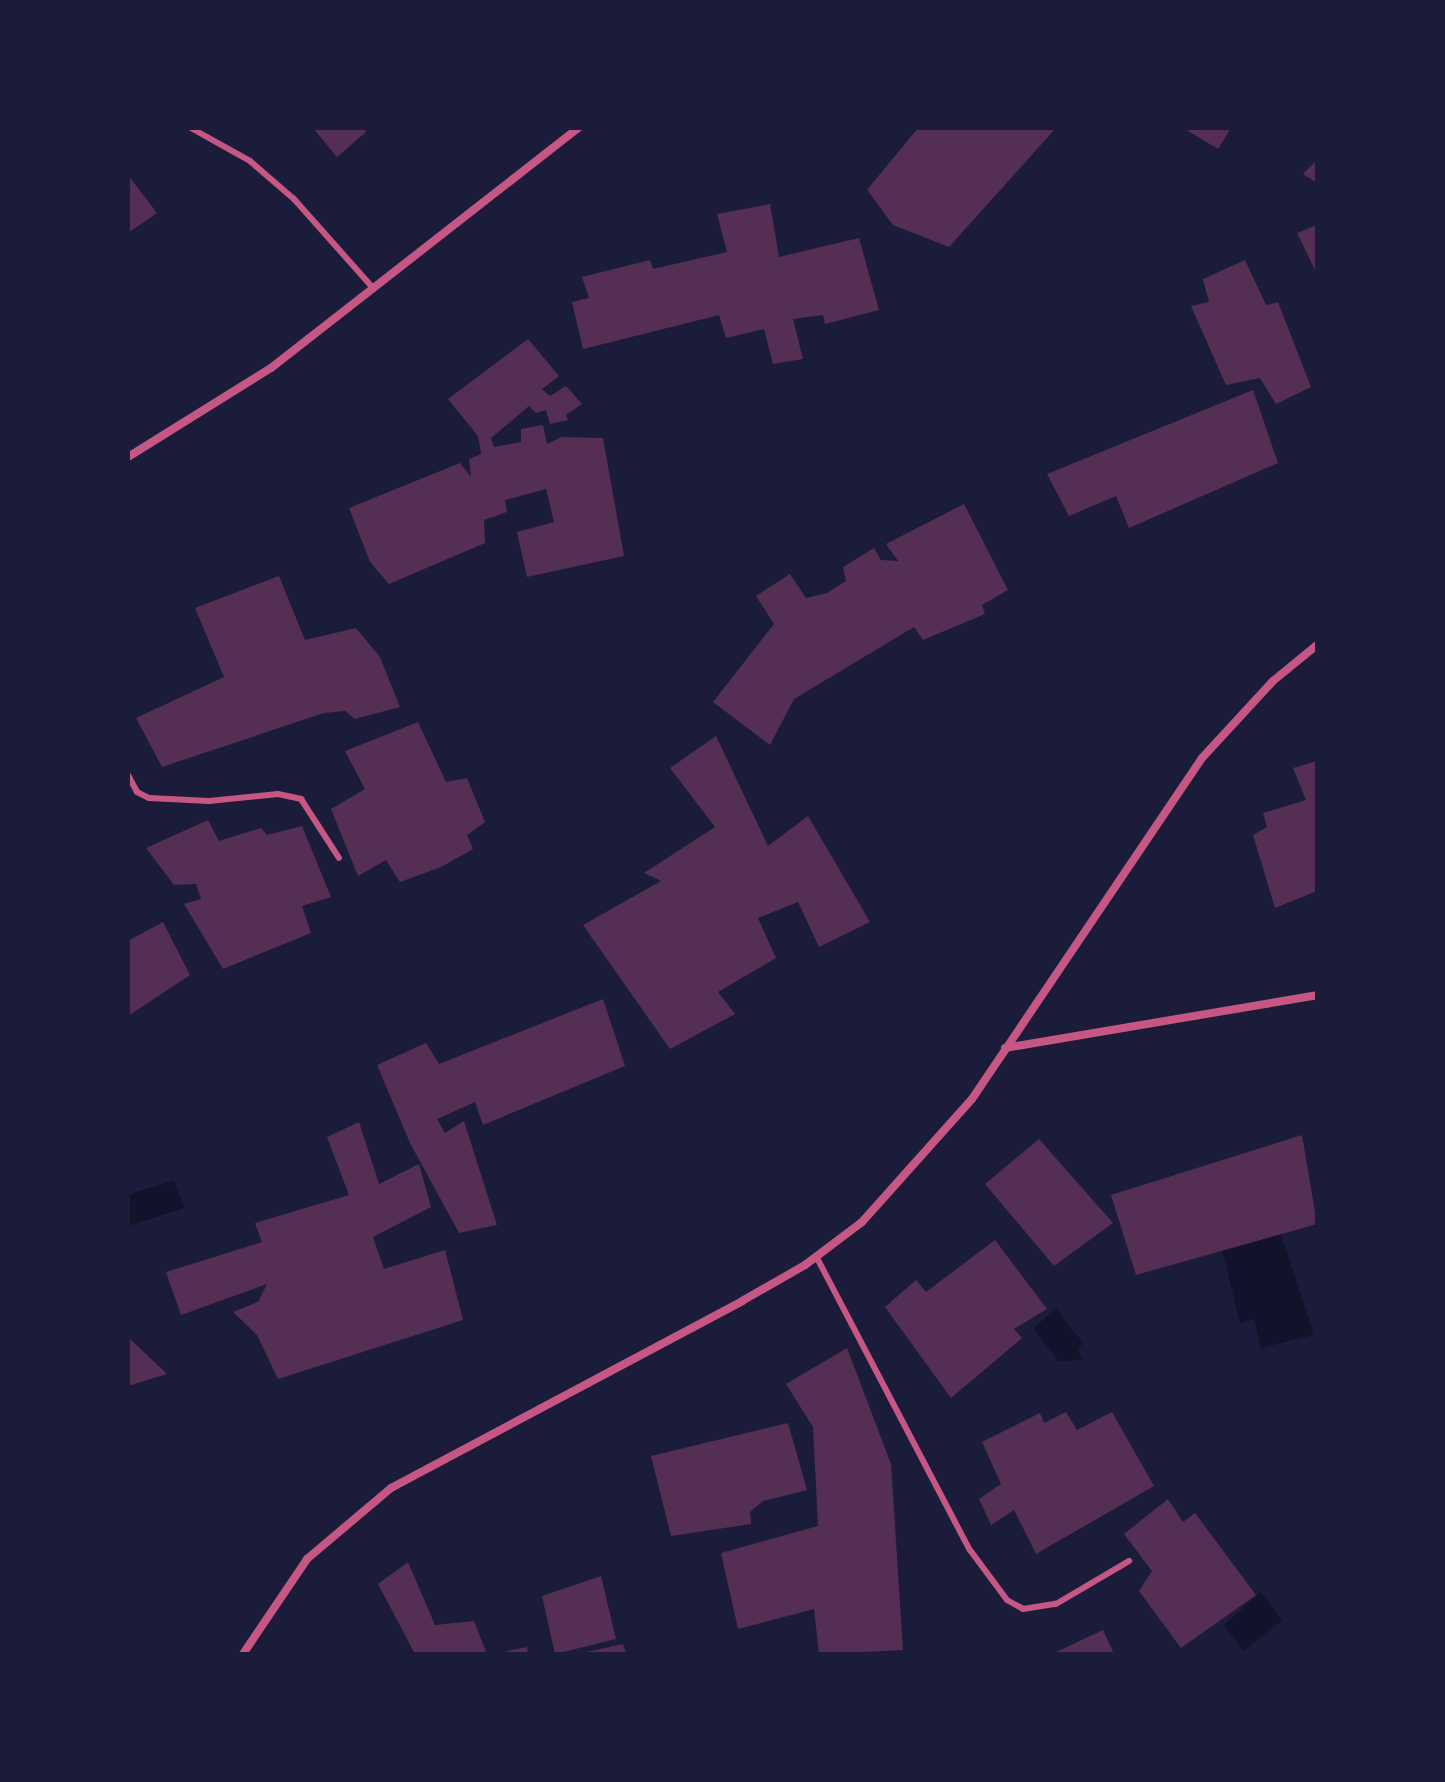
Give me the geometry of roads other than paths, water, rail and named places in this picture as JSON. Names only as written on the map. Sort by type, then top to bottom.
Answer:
[{"type":"street","points":[[128,457],[239,391],[578,128]]},
{"type":"street","points":[[243,1654],[307,1559],[339,1527],[391,1488],[816,1256],[862,1222],[907,1177],[972,1099],[1202,758],[1273,681],[1317,645]]},
{"type":"street","points":[[1005,1048],[1317,995]]},
{"type":"lane","points":[[191,128],[250,161],[294,199],[374,289]]},
{"type":"lane","points":[[128,775],[137,792],[149,798],[209,801],[278,794],[301,799],[339,858]]},
{"type":"lane","points":[[816,1256],[970,1550],[1007,1600],[1023,1609],[1056,1604],[1129,1561]]}]
